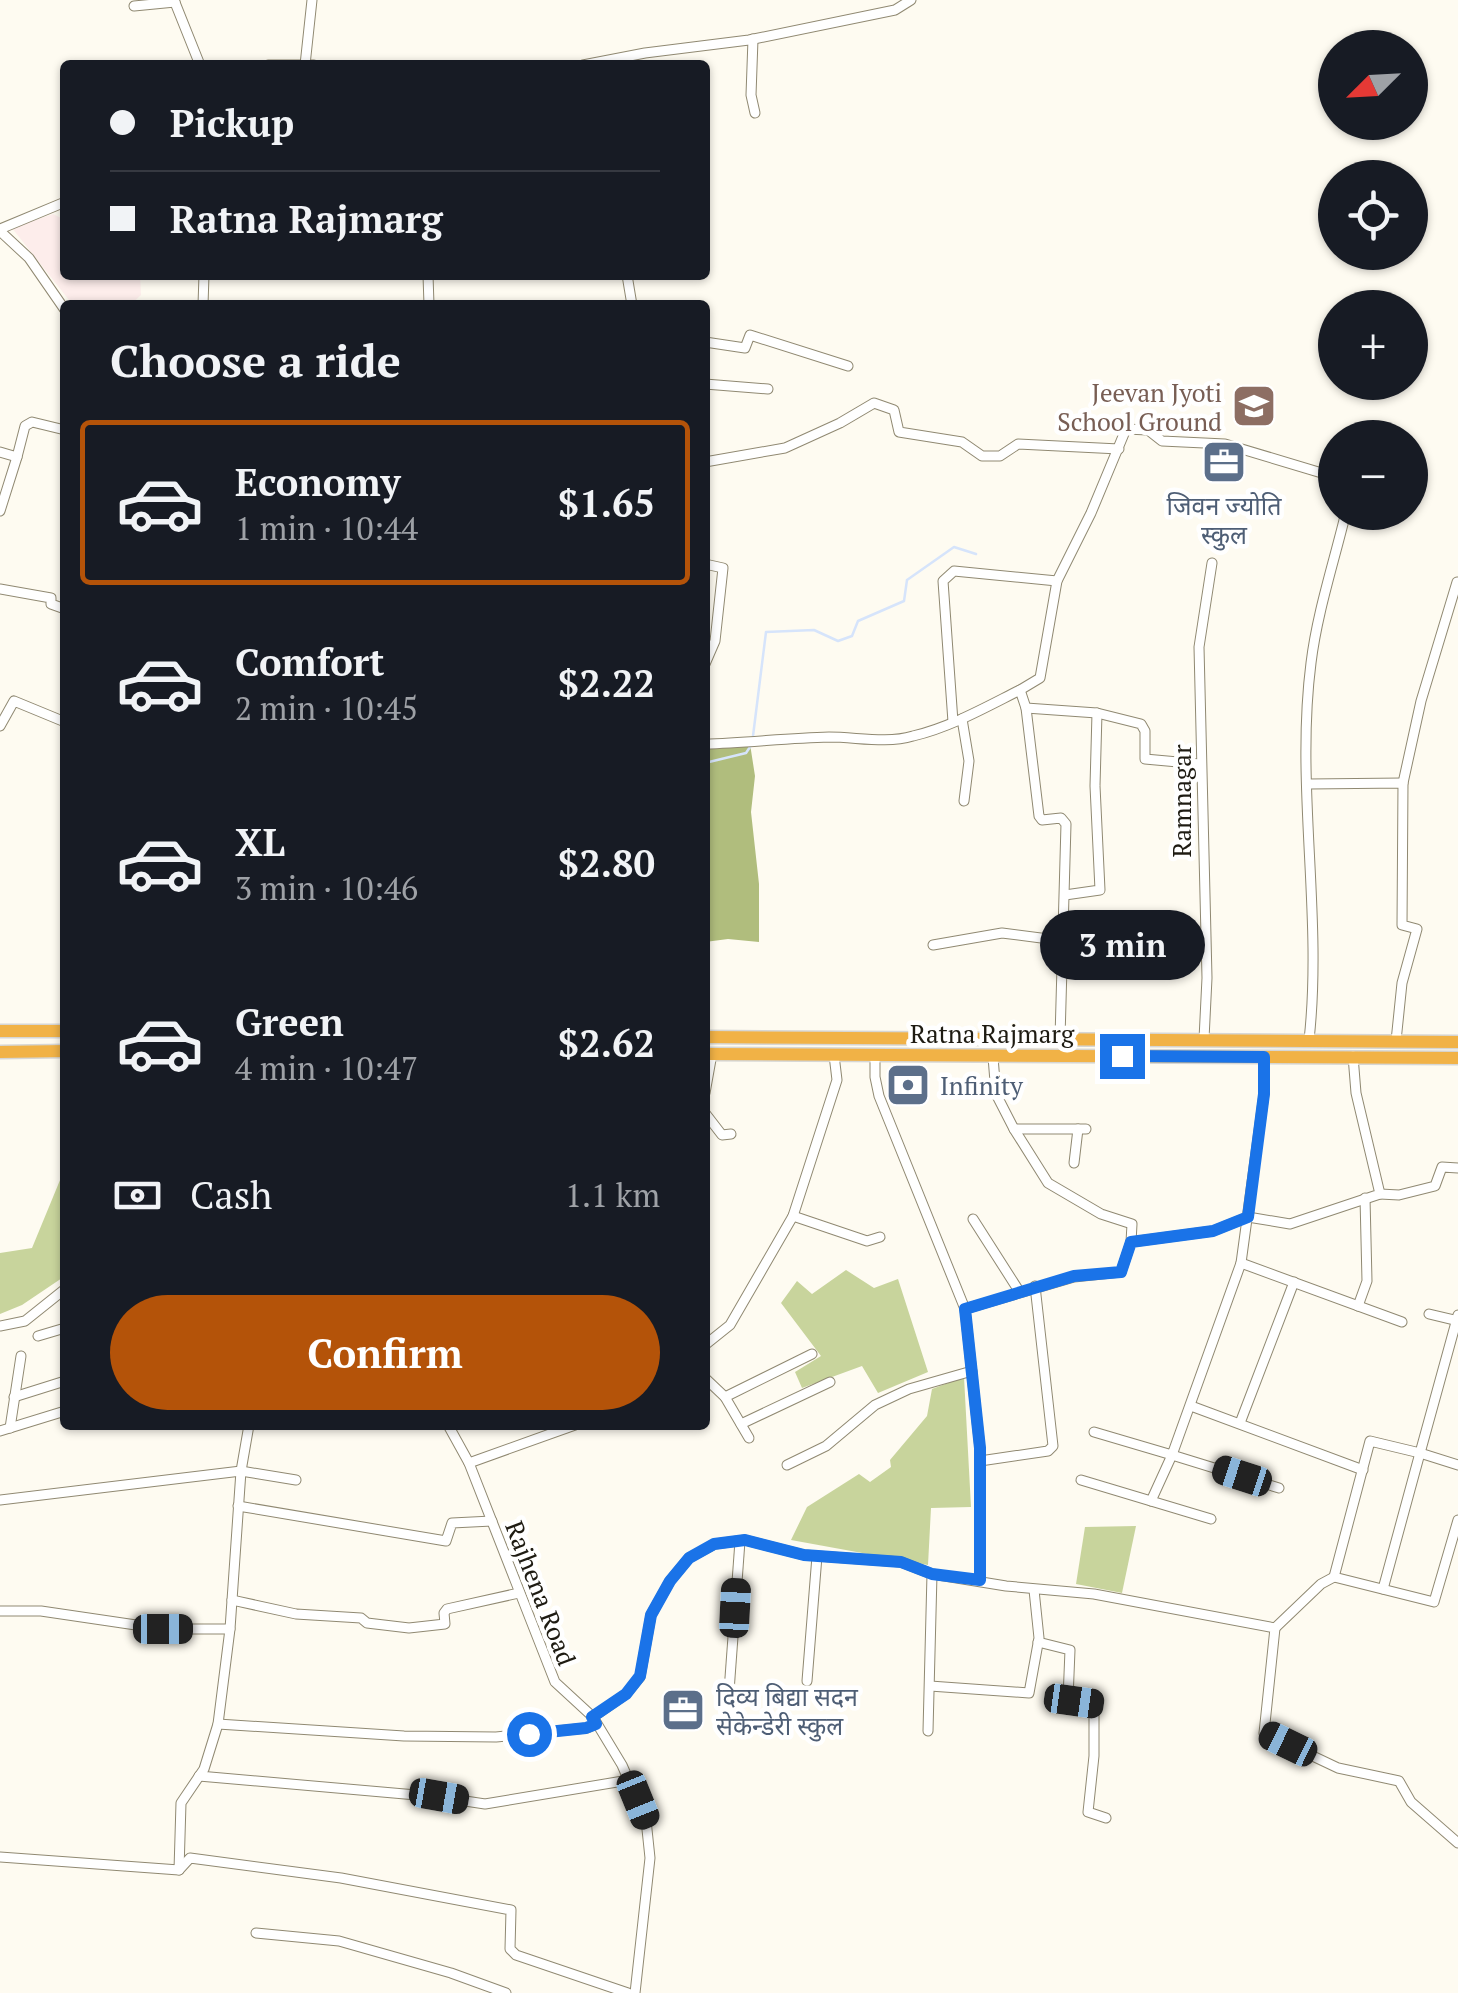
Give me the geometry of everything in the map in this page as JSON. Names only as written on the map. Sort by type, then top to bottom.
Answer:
[{"type":"highway","points":[[0,1031],[60,1031]]},
{"type":"highway","name":"Ratna Rajmarg","points":[[710,1037],[1458,1042]]},
{"type":"highway","points":[[0,1052],[60,1052]]},
{"type":"highway","name":"Ratna Rajmarg","points":[[710,1054],[1458,1058]]},
{"type":"street","points":[[306,60],[312,0]]},
{"type":"street","points":[[622,60],[895,10],[912,0]]},
{"type":"street","points":[[134,6],[175,1],[198,60]]},
{"type":"street","points":[[753,39],[754,112]]},
{"type":"street","points":[[60,204],[0,230],[29,258],[60,303]]},
{"type":"street","points":[[710,343],[744,348],[750,336],[848,366]]},
{"type":"street","points":[[710,384],[768,389]]},
{"type":"street","points":[[710,461],[785,448],[874,403],[894,410],[898,432],[962,442],[982,456],[1000,456],[1018,444],[1119,448]]},
{"type":"street","points":[[0,511],[25,426],[32,422],[60,429]]},
{"type":"street","points":[[710,744],[911,737],[957,721],[1040,678],[1057,580],[1126,429],[1148,430],[1162,441],[1225,444],[1318,472]]},
{"type":"street","points":[[0,452],[17,457]]},
{"type":"street","points":[[1309,1040],[1313,965],[1308,784],[1311,662],[1342,530]]},
{"type":"street","name":"Ramnagar","points":[[1204,1039],[1198,647],[1212,563]]},
{"type":"street","points":[[710,565],[724,568],[716,641],[710,654]]},
{"type":"street","points":[[964,801],[969,761],[957,721],[944,581],[954,571],[1057,580]]},
{"type":"street","points":[[1396,1041],[1402,983],[1417,929],[1402,925],[1403,782],[1421,701],[1457,582]]},
{"type":"street","points":[[0,589],[51,598],[52,604],[60,608]]},
{"type":"street","points":[[1020,690],[1026,708],[1039,816],[1042,820],[1060,818],[1066,824],[1060,1038]]},
{"type":"street","points":[[0,726],[14,701],[60,720]]},
{"type":"street","points":[[1026,708],[1097,713],[1141,724],[1145,731],[1145,760],[1200,764]]},
{"type":"street","points":[[1066,895],[1100,890],[1095,786],[1097,713]]},
{"type":"street","points":[[1308,784],[1403,782]]},
{"type":"street","points":[[934,946],[1002,933],[1064,941]]},
{"type":"street","points":[[710,1341],[730,1326],[793,1216],[837,1080],[834,1054]]},
{"type":"street","points":[[874,1056],[880,1096],[965,1309],[980,1461],[980,1580]]},
{"type":"street","points":[[1353,1056],[1356,1093],[1380,1194]]},
{"type":"street","points":[[965,1309],[1074,1276],[1121,1272],[1131,1242],[1132,1224],[1101,1214],[1048,1183],[996,1094],[994,1057]]},
{"type":"street","points":[[1151,1501],[1191,1406],[1242,1262],[1264,1094],[1264,1057]]},
{"type":"street","points":[[710,1119],[722,1135],[731,1134]]},
{"type":"street","points":[[1014,1128],[1082,1129],[1074,1163]]},
{"type":"street","points":[[1131,1242],[1213,1231],[1248,1217],[1290,1224],[1380,1194],[1399,1195],[1435,1186],[1442,1167],[1458,1168]]},
{"type":"street","points":[[1358,1306],[1367,1281],[1365,1198]]},
{"type":"street","points":[[793,1216],[867,1241],[880,1237]]},
{"type":"street","points":[[974,1220],[1019,1292]]},
{"type":"street","points":[[1242,1262],[1402,1322]]},
{"type":"street","points":[[1240,1423],[1294,1282]]},
{"type":"street","points":[[980,1461],[1053,1446],[1035,1286]]},
{"type":"street","points":[[0,1326],[25,1321],[60,1293]]},
{"type":"street","points":[[1383,1589],[1458,1319],[1430,1314]]},
{"type":"street","points":[[38,1336],[60,1329]]},
{"type":"street","points":[[725,1397],[812,1354]]},
{"type":"street","points":[[5,1429],[20,1356]]},
{"type":"street","points":[[787,1466],[826,1446],[875,1405],[909,1388],[972,1371]]},
{"type":"street","points":[[741,1424],[830,1382]]},
{"type":"street","points":[[14,1397],[60,1383]]},
{"type":"street","points":[[710,1383],[725,1397],[749,1438]]},
{"type":"street","points":[[1191,1406],[1363,1470]]},
{"type":"street","points":[[5,1429],[60,1412]]},
{"type":"street","points":[[179,1870],[181,1803],[199,1776],[218,1724],[248,1430]]},
{"type":"street","name":"Rajhena Road","points":[[451,1430],[469,1463],[555,1682],[594,1720],[629,1780],[646,1820],[650,1858],[632,1993]]},
{"type":"street","points":[[469,1463],[558,1430]]},
{"type":"street","points":[[1094,1432],[1279,1488]]},
{"type":"street","points":[[1458,1465],[1370,1442],[1334,1576],[1275,1628],[1264,1732],[1338,1768],[1399,1781],[1412,1802],[1458,1843]]},
{"type":"street","points":[[0,1500],[241,1471],[296,1480]]},
{"type":"street","points":[[1081,1480],[1211,1519]]},
{"type":"street","points":[[238,1506],[446,1541],[452,1523],[492,1521]]},
{"type":"street","points":[[1334,1576],[1434,1602],[1458,1520]]},
{"type":"street","points":[[218,1724],[404,1736],[496,1737],[586,1728],[626,1694],[640,1676],[651,1615],[670,1581],[689,1558],[714,1544],[740,1541],[818,1556],[901,1562],[932,1574],[1034,1590],[1094,1594],[1275,1628]]},
{"type":"street","points":[[728,1705],[740,1541]]},
{"type":"street","points":[[808,1680],[818,1556]]},
{"type":"street","points":[[1444,1565],[1458,1568]]},
{"type":"street","points":[[928,1731],[932,1574]]},
{"type":"street","points":[[930,1686],[1029,1693],[1038,1642],[1034,1590]]},
{"type":"street","points":[[232,1600],[296,1614],[428,1628],[445,1624],[447,1609],[518,1593]]},
{"type":"street","points":[[0,1612],[40,1611],[163,1629],[230,1629]]},
{"type":"street","points":[[1038,1642],[1070,1650],[1068,1699],[1094,1704],[1088,1812],[1106,1818]]},
{"type":"street","points":[[199,1776],[439,1796],[485,1804],[629,1780]]},
{"type":"street","points":[[0,1858],[179,1870]]},
{"type":"street","points":[[179,1870],[190,1858],[341,1878],[510,1910],[510,1949],[516,1954],[632,1993]]},
{"type":"street","points":[[256,1933],[339,1942],[451,1973],[506,1993]]},
{"type":"shaded area","points":[[53,214],[60,218],[60,280],[140,280],[141,295],[136,300],[69,300],[12,228]]},
{"type":"green space","points":[[750,744],[755,776],[751,812],[759,884],[759,942],[710,941],[710,748]]},
{"type":"green space","points":[[60,1180],[60,1279],[22,1305],[0,1314],[0,1253],[32,1248]]},
{"type":"green space","points":[[846,1270],[874,1288],[898,1279],[928,1372],[878,1393],[862,1366],[802,1388],[795,1372],[821,1356],[781,1303],[797,1281],[812,1294]]},
{"type":"green space","points":[[964,1377],[971,1507],[931,1508],[928,1565],[791,1540],[807,1507],[859,1474],[870,1482],[891,1467],[890,1460],[927,1416],[932,1389]]},
{"type":"green space","points":[[1136,1526],[1122,1593],[1076,1584],[1085,1527]]},
{"type":"waterway","points":[[753,736],[766,632],[814,630],[838,641],[852,636],[858,621],[904,601],[907,580],[954,547],[976,554]]},
{"type":"waterway","points":[[710,762],[746,753],[752,744]]},
{"type":"place","name":"Jeevan Jyoti School Ground","points":[[1254,406]]},
{"type":"place","name":"जिवन ज्योति स्कुल","points":[[1224,462]]},
{"type":"place","name":"Infinity","points":[[908,1085]]},
{"type":"place","name":"दिव्य बिद्या सदन सेकेन्डेरी स्कुल","points":[[683,1710]]},
{"type":"route","points":[[529,1734],[596,1724],[592,1717],[626,1694],[640,1676],[651,1615],[670,1581],[689,1558],[714,1544],[745,1540],[804,1555],[901,1562],[932,1574],[980,1580],[980,1448],[965,1309],[1074,1276],[1121,1272],[1131,1242],[1213,1231],[1248,1217],[1264,1094],[1264,1057],[1122,1056]]}]
